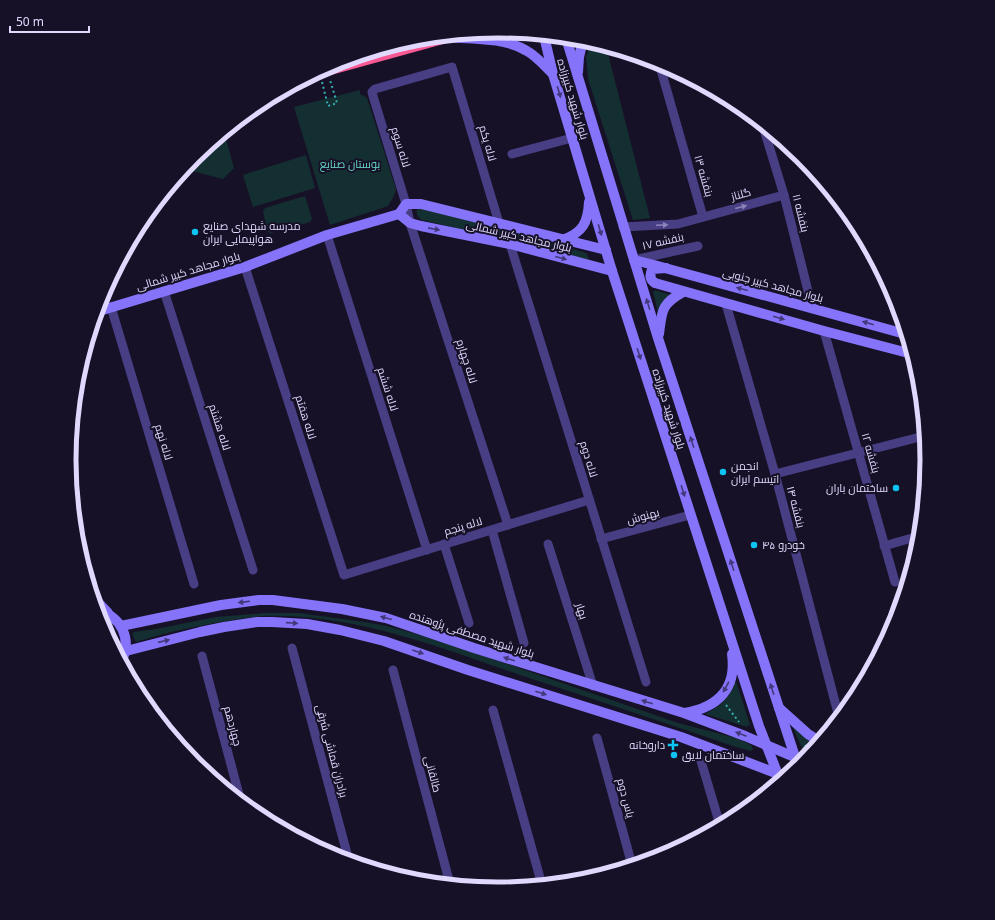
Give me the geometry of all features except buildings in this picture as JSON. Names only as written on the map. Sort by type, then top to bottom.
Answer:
[{"type":"highway","points":[[342,68],[411,47]]},
{"type":"main road","points":[[473,39],[516,45],[533,55],[553,74]]},
{"type":"main road","name":"بلوار شهید کبیرزاده","points":[[545,41],[553,74],[612,271],[690,515],[767,745],[780,774]]},
{"type":"main road","name":"بلوار شهید کبیرزاده","points":[[568,44],[658,338],[779,708],[797,757]]},
{"type":"main road","points":[[578,80],[579,57],[582,46]]},
{"type":"main road","points":[[562,240],[579,232],[585,223],[589,212],[589,194]]},
{"type":"main road","points":[[399,214],[406,204]]},
{"type":"main road","name":"بلوار مجاهد کبیر شمالی","points":[[406,204],[421,204],[606,250]]},
{"type":"main road","name":"بلوار مجاهد کبیر شمالی","points":[[104,309],[245,267],[327,235],[399,214],[410,223],[510,244],[612,271]]},
{"type":"main road","name":"بلوار مجاهد کبیر جنوبی","points":[[634,260],[812,307],[899,332]]},
{"type":"main road","points":[[666,268],[652,269],[650,275],[651,280],[683,292],[905,352]]},
{"type":"main road","points":[[658,338],[664,307],[675,296],[683,292]]},
{"type":"main road","name":"بلوار شهید مصطفی پژوهنده","points":[[121,626],[220,605],[259,600],[281,601],[342,609],[386,618],[593,686],[684,713],[767,745],[794,760]]},
{"type":"main road","points":[[102,607],[115,618],[125,634],[126,651],[124,656]]},
{"type":"main road","points":[[126,651],[200,632],[257,622],[307,624],[340,630],[384,641],[468,670],[681,737],[777,776]]},
{"type":"main road","points":[[684,713],[707,707],[714,703],[725,691],[732,676],[733,660],[730,636]]},
{"type":"main road","points":[[779,708],[815,738]]},
{"type":"street","name":"لاله سوم","points":[[406,204],[372,92],[375,89],[450,67],[454,69]]},
{"type":"street","name":"لاله یکم","points":[[454,69],[499,223]]},
{"type":"street","name":"بنفشه ۱۳","points":[[661,71],[703,217]]},
{"type":"street","name":"بنفشه ۱۱","points":[[766,134],[784,195],[812,307]]},
{"type":"street","points":[[512,154],[572,138]]},
{"type":"street","name":"گلناز","points":[[703,217],[784,195]]},
{"type":"street","name":"لاله چهارم","points":[[406,204],[410,223],[508,525]]},
{"type":"street","points":[[624,227],[678,224],[703,217]]},
{"type":"street","name":"لاله ششم","points":[[327,235],[427,550]]},
{"type":"street","name":"لاله دوم","points":[[510,244],[646,682]]},
{"type":"street","name":"بنفشه ۱۷","points":[[634,260],[698,246]]},
{"type":"street","name":"لاله هفتم","points":[[245,267],[344,575]]},
{"type":"street","name":"لاله هشتم","points":[[164,291],[253,570]]},
{"type":"street","name":"بنفشه ۱۴","points":[[726,304],[775,474],[837,710]]},
{"type":"street","name":"لاله نهم","points":[[111,307],[194,584]]},
{"type":"street","name":"بنفشه ۱۲","points":[[824,331],[895,582]]},
{"type":"street","points":[[775,474],[919,437]]},
{"type":"street","name":"لاله پنجم","points":[[344,575],[589,500]]},
{"type":"street","name":"بهنوش","points":[[601,539],[690,515]]},
{"type":"street","points":[[492,530],[524,643]]},
{"type":"street","points":[[884,546],[912,538]]},
{"type":"street","points":[[444,544],[469,623]]},
{"type":"street","name":"بهار","points":[[548,544],[593,686]]},
{"type":"street","name":"برادران قماشی شرقی","points":[[292,648],[347,854]]},
{"type":"street","name":"چهاردهم","points":[[202,656],[239,793]]},
{"type":"street","name":"طالقانی","points":[[393,670],[449,879]]},
{"type":"street","points":[[493,710],[540,879]]},
{"type":"street","name":"یاس دوم","points":[[597,738],[631,861]]},
{"type":"street","points":[[701,761],[718,819]]},
{"type":"path","points":[[322,77],[328,106],[337,103],[322,77]]},
{"type":"path","points":[[724,703],[739,722],[745,724]]},
{"type":"green space","points":[[589,48],[608,52],[650,218],[633,220],[588,79],[586,57]]},
{"type":"green space","name":"بوستان صنایع","points":[[360,90],[360,94],[367,98],[396,189],[388,206],[330,225],[294,107]]},
{"type":"green space","points":[[226,138],[234,168],[223,179],[191,171]]},
{"type":"green space","points":[[306,155],[315,188],[253,207],[243,175]]},
{"type":"green space","points":[[305,196],[312,219],[310,222],[271,233],[268,232],[263,212],[265,208]]},
{"type":"green space","points":[[418,207],[489,224],[586,253],[589,258],[587,260],[422,220],[417,215]]},
{"type":"green space","points":[[655,290],[670,295],[658,312],[653,292]]},
{"type":"green space","points":[[265,613],[299,613],[364,622],[387,626],[435,639],[678,723],[740,739],[752,746],[753,750],[751,751],[733,746],[433,645],[373,628],[342,622],[311,618],[265,616],[199,626],[136,642],[132,634],[134,632],[216,617]]},
{"type":"green space","points":[[736,681],[750,725],[747,727],[705,714],[724,701]]},
{"type":"green space","points":[[791,723],[813,740],[803,751]]},
{"type":"place","name":"مدرسه شهدای صنایع هواپیمایی ایران","points":[[195,232]]},
{"type":"place","name":"انجمن اتیسم ایران","points":[[723,472]]},
{"type":"place","name":"ساختمان باران","points":[[896,488]]},
{"type":"place","name":"خودرو ۴۵","points":[[754,545]]},
{"type":"place","name":"داروخانه","points":[[673,745]]},
{"type":"place","name":"ساختمان لایق","points":[[674,755]]}]
